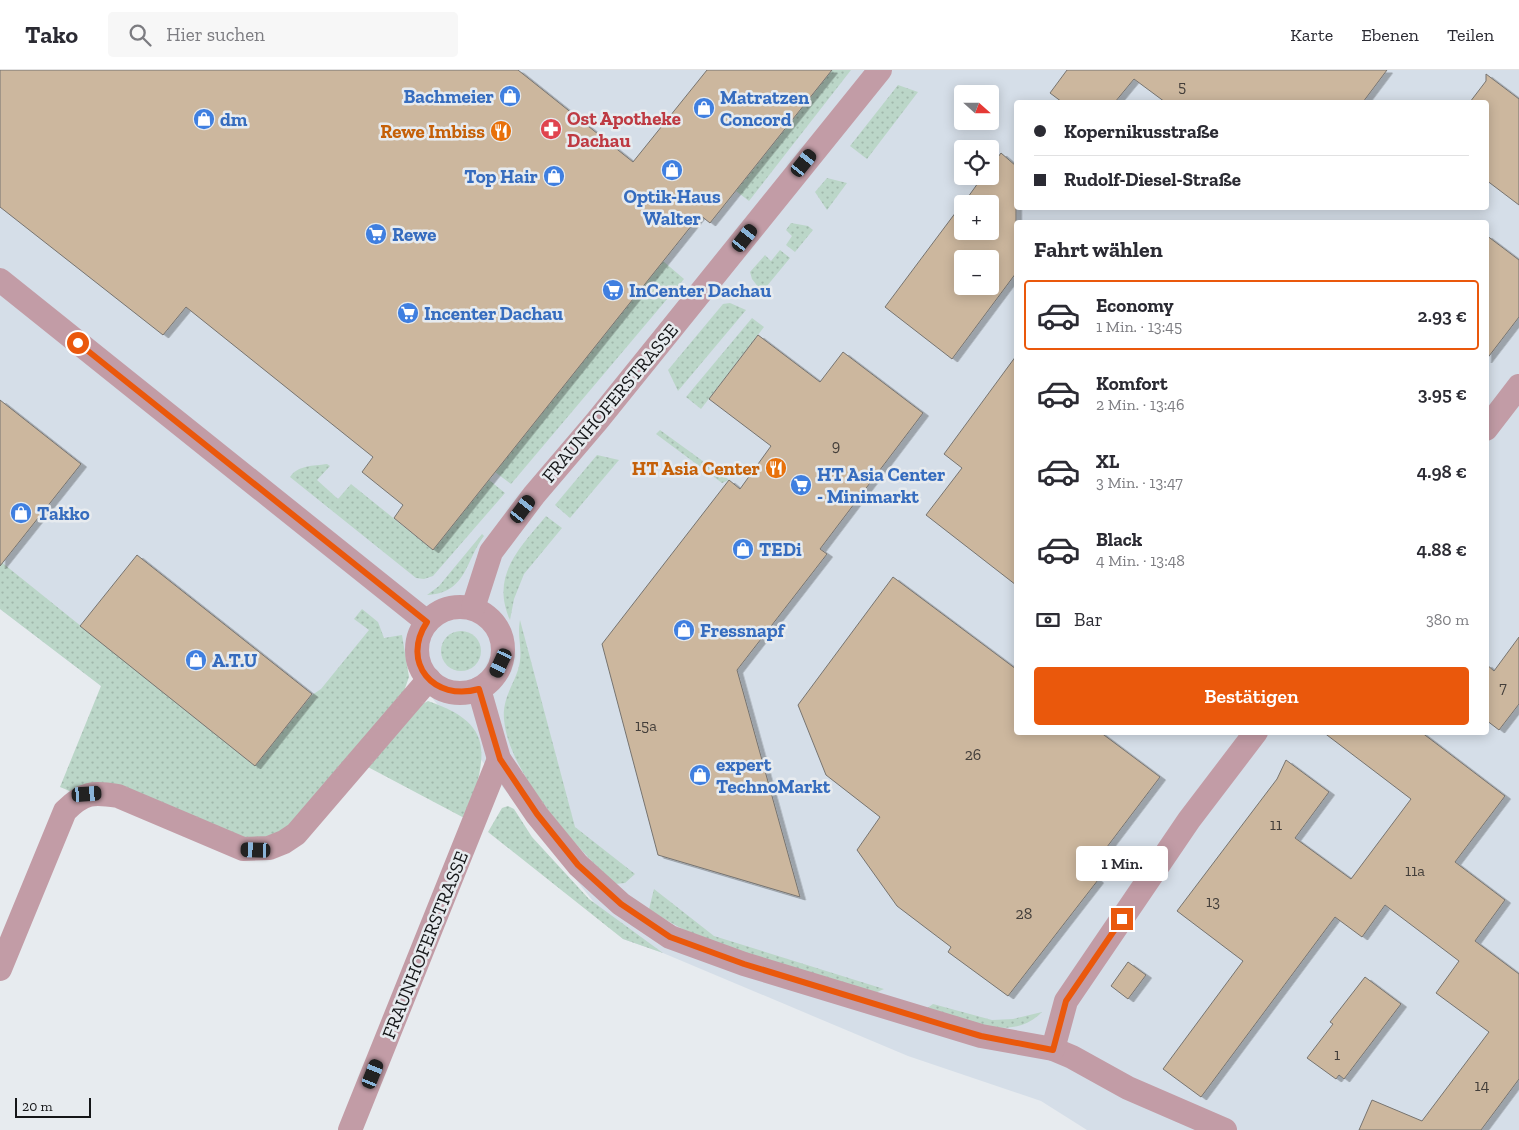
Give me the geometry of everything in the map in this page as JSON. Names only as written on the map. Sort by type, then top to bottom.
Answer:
[{"type":"street","name":"FRAUNHOFERSTRASSE","points":[[473,608],[491,552],[534,495],[598,421],[880,70]]},
{"type":"street","points":[[0,280],[427,622]]},
{"type":"street","points":[[1489,425],[1519,386]]},
{"type":"street","points":[[460,606],[473,608],[492,620],[503,640],[502,657],[496,674],[479,689],[453,692],[440,688],[429,679],[419,662],[417,651],[420,636],[427,622],[436,614],[448,608],[460,606]]},
{"type":"street","points":[[0,969],[65,811],[77,799],[87,794],[100,793],[118,796],[243,850],[269,848],[284,842],[296,834],[429,679]]},
{"type":"street","points":[[479,689],[500,759],[537,814],[578,865],[621,904],[670,937],[744,964],[947,1026],[981,1036],[1053,1050],[1072,1057],[1128,1088],[1225,1130]]},
{"type":"street","points":[[1053,1050],[1066,1001],[1189,820],[1254,735]]},
{"type":"street","name":"FRAUNHOFERSTRASSE","points":[[350,1130],[500,759]]},
{"type":"shaded area","points":[[0,70],[1519,70],[1519,1130],[1087,1130],[1041,1101],[908,1056],[663,953],[623,939],[384,637],[251,800],[0,609]]},
{"type":"green space","points":[[832,70],[851,70],[749,201],[736,191]]},
{"type":"green space","points":[[898,85],[918,92],[867,159],[850,146]]},
{"type":"green space","points":[[827,178],[847,183],[827,210],[815,192]]},
{"type":"green space","points":[[791,223],[808,226],[813,230],[795,252],[786,245],[792,236],[786,230]]},
{"type":"green space","points":[[780,250],[790,258],[762,292],[752,279],[750,272],[765,255],[771,261]]},
{"type":"green space","points":[[663,261],[684,279],[511,484],[495,472]]},
{"type":"green space","points":[[730,303],[746,310],[678,391],[668,370],[723,304]]},
{"type":"green space","points":[[752,318],[764,327],[701,409],[686,397]]},
{"type":"green space","points":[[660,430],[729,480],[722,483],[656,434]]},
{"type":"green space","points":[[597,455],[619,460],[570,518],[555,505]]},
{"type":"green space","points":[[327,464],[330,466],[317,480],[338,499],[351,484],[433,550],[489,480],[505,493],[433,576],[424,579],[416,578],[290,477],[302,468]]},
{"type":"green space","points":[[546,516],[562,528],[524,574],[514,599],[510,620],[505,604],[504,589],[506,576],[518,551]]},
{"type":"green space","points":[[482,534],[484,536],[458,582],[440,593],[427,595],[439,586]]},
{"type":"green space","points":[[0,561],[255,766],[312,695],[321,689],[369,630],[354,619],[362,609],[378,622],[384,638],[402,635],[409,677],[403,694],[290,826],[270,839],[246,839],[72,792],[60,787],[101,686],[0,609]]},
{"type":"green space","points":[[520,620],[575,827],[635,874],[625,883],[615,884],[564,830],[531,785],[508,740],[504,710],[520,661]]},
{"type":"green space","points":[[461,631],[472,634],[478,640],[481,651],[478,662],[472,668],[461,671],[450,668],[444,662],[441,651],[444,640],[450,634]]},
{"type":"green space","points":[[428,701],[452,711],[467,722],[477,734],[481,747],[481,763],[468,820],[366,766],[415,708]]},
{"type":"green space","points":[[508,806],[514,809],[532,837],[589,899],[663,953],[623,939],[488,832],[502,808]]},
{"type":"green space","points":[[654,889],[714,936],[884,989],[875,993],[758,959],[701,938],[674,925],[649,909]]},
{"type":"green space","points":[[933,1004],[992,1020],[1013,1019],[1042,1012],[1030,1021],[1016,1026],[1001,1028],[971,1023],[926,1009]]},
{"type":"building","name":"Incenter Dachau","points":[[0,70],[518,70],[633,162],[707,70],[832,70],[710,223],[700,215],[433,550],[394,518],[403,505],[362,472],[373,457],[186,307],[163,335],[0,207]]},
{"type":"building","points":[[1067,70],[1387,70],[1364,100],[1162,100],[1134,79],[1117,100],[1059,100],[1050,93]]},
{"type":"building","points":[[1486,74],[1519,99],[1519,205],[1489,182],[1489,100],[1472,100],[1486,81]]},
{"type":"building","points":[[1001,153],[1014,164],[1014,210],[1016,210],[1016,220],[1014,220],[1014,276],[952,359],[885,307],[954,215],[954,240],[999,240],[999,195],[969,195],[977,185],[999,185],[999,156]]},
{"type":"building","points":[[1489,237],[1519,260],[1519,317],[1489,356]]},
{"type":"building","points":[[758,335],[820,382],[843,352],[923,413],[820,549],[827,554],[737,670],[800,897],[658,855],[602,644],[729,480],[740,489],[771,446],[709,399]]},
{"type":"building","points":[[1014,359],[1014,583],[926,515],[962,468],[944,454]]},
{"type":"building","name":"Takko","points":[[0,400],[81,464],[0,566]]},
{"type":"building","name":"A.T.U","points":[[137,555],[312,694],[255,766],[80,626]]},
{"type":"building","points":[[893,577],[1014,668],[1014,735],[1104,735],[1160,777],[1088,872],[1098,880],[1008,996],[948,952],[951,947],[897,906],[857,850],[880,817],[826,775],[798,705]]},
{"type":"building","points":[[1519,637],[1519,704],[1499,730],[1489,722],[1489,667],[1494,671]]},
{"type":"building","points":[[1327,735],[1425,735],[1505,796],[1455,862],[1505,900],[1475,941],[1519,974],[1519,1079],[1481,1130],[1359,1130],[1372,1100],[1422,1121],[1489,1032],[1436,993],[1459,961],[1385,905],[1362,937],[1335,917],[1201,1097],[1163,1069],[1243,961],[1177,911],[1277,779],[1286,760],[1329,792],[1295,838],[1351,879],[1411,799]]},
{"type":"building","points":[[1128,962],[1146,975],[1128,999],[1111,986]]},
{"type":"building","points":[[1365,977],[1401,1004],[1344,1079],[1339,1075],[1336,1079],[1307,1058],[1333,1024],[1330,1022]]},
{"type":"place","name":"Bachmeier","points":[[510,96]]},
{"type":"place","name":"Matratzen Concord","points":[[704,108]]},
{"type":"place","name":"dm","points":[[204,119]]},
{"type":"place","name":"Ost Apotheke Dachau","points":[[551,129]]},
{"type":"place","name":"Rewe Imbiss","points":[[501,131]]},
{"type":"place","name":"Optik-Haus Walter","points":[[672,170]]},
{"type":"place","name":"Top Hair","points":[[554,176]]},
{"type":"place","name":"Rewe","points":[[376,234]]},
{"type":"place","name":"InCenter Dachau","points":[[613,290]]},
{"type":"place","name":"Incenter Dachau","points":[[408,313]]},
{"type":"place","name":"HT Asia Center","points":[[776,468]]},
{"type":"place","name":"HT Asia Center - Minimarkt","points":[[801,485]]},
{"type":"place","name":"Takko","points":[[21,513]]},
{"type":"place","name":"TEDi","points":[[743,549]]},
{"type":"place","name":"Fressnapf","points":[[684,630]]},
{"type":"place","name":"A.T.U","points":[[196,660]]},
{"type":"place","name":"expert TechnoMarkt","points":[[700,775]]},
{"type":"route","points":[[78,343],[427,622],[421,631],[417,651],[419,662],[429,679],[440,688],[453,692],[479,689],[500,759],[537,814],[578,865],[621,904],[670,937],[744,964],[947,1026],[981,1036],[1053,1050],[1066,1001],[1122,919]]}]
